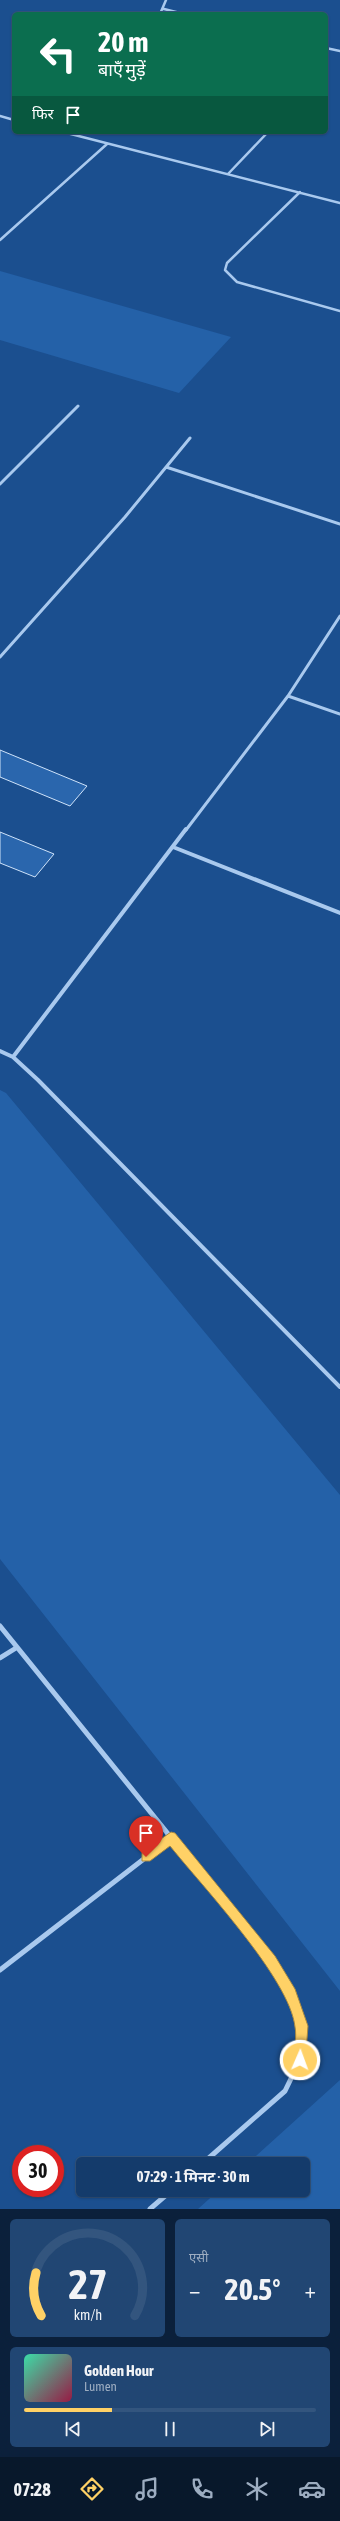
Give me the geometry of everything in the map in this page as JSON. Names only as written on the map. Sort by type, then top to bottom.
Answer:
[{"type":"street","points":[[162,12],[164,9],[166,0]]},
{"type":"street","points":[[164,9],[176,12]]},
{"type":"street","points":[[328,48],[340,51]]},
{"type":"street","points":[[0,116],[12,119]]},
{"type":"street","points":[[70,134],[340,203]]},
{"type":"street","points":[[228,174],[266,134]]},
{"type":"street","points":[[0,240],[107,144]]},
{"type":"street","points":[[300,192],[227,263],[225,270],[237,282],[340,311]]},
{"type":"street","points":[[0,484],[78,406]]},
{"type":"street","points":[[0,657],[125,517],[190,438]]},
{"type":"street","points":[[166,467],[340,524]]},
{"type":"street","points":[[13,1057],[288,696],[340,616]]},
{"type":"street","points":[[288,696],[340,714]]},
{"type":"street","points":[[173,847],[340,913]]},
{"type":"street","points":[[0,1051],[13,1057],[340,1386]]},
{"type":"street","points":[[0,1626],[16,1648],[270,1960],[290,1993],[302,2026],[300,2060],[285,2091],[210,2157]]},
{"type":"street","points":[[0,1658],[16,1648]]},
{"type":"street","points":[[0,1970],[171,1838]]},
{"type":"street","points":[[150,2209],[164,2197]]},
{"type":"shaded area","points":[[0,271],[231,337],[179,393],[0,340]]},
{"type":"shaded area","points":[[0,1090],[6,1093],[340,1495],[340,1991],[0,1559]]},
{"type":"shaded area","points":[[340,2080],[340,2209],[198,2209],[211,2197],[310,2197],[310,2157],[255,2157]]},
{"type":"building","points":[[0,750],[87,786],[70,806],[0,777]]},
{"type":"building","points":[[0,832],[54,854],[35,877],[0,863]]},
{"type":"route","points":[[146,1857],[171,1838],[270,1960],[290,1993],[302,2026],[300,2060]]}]
